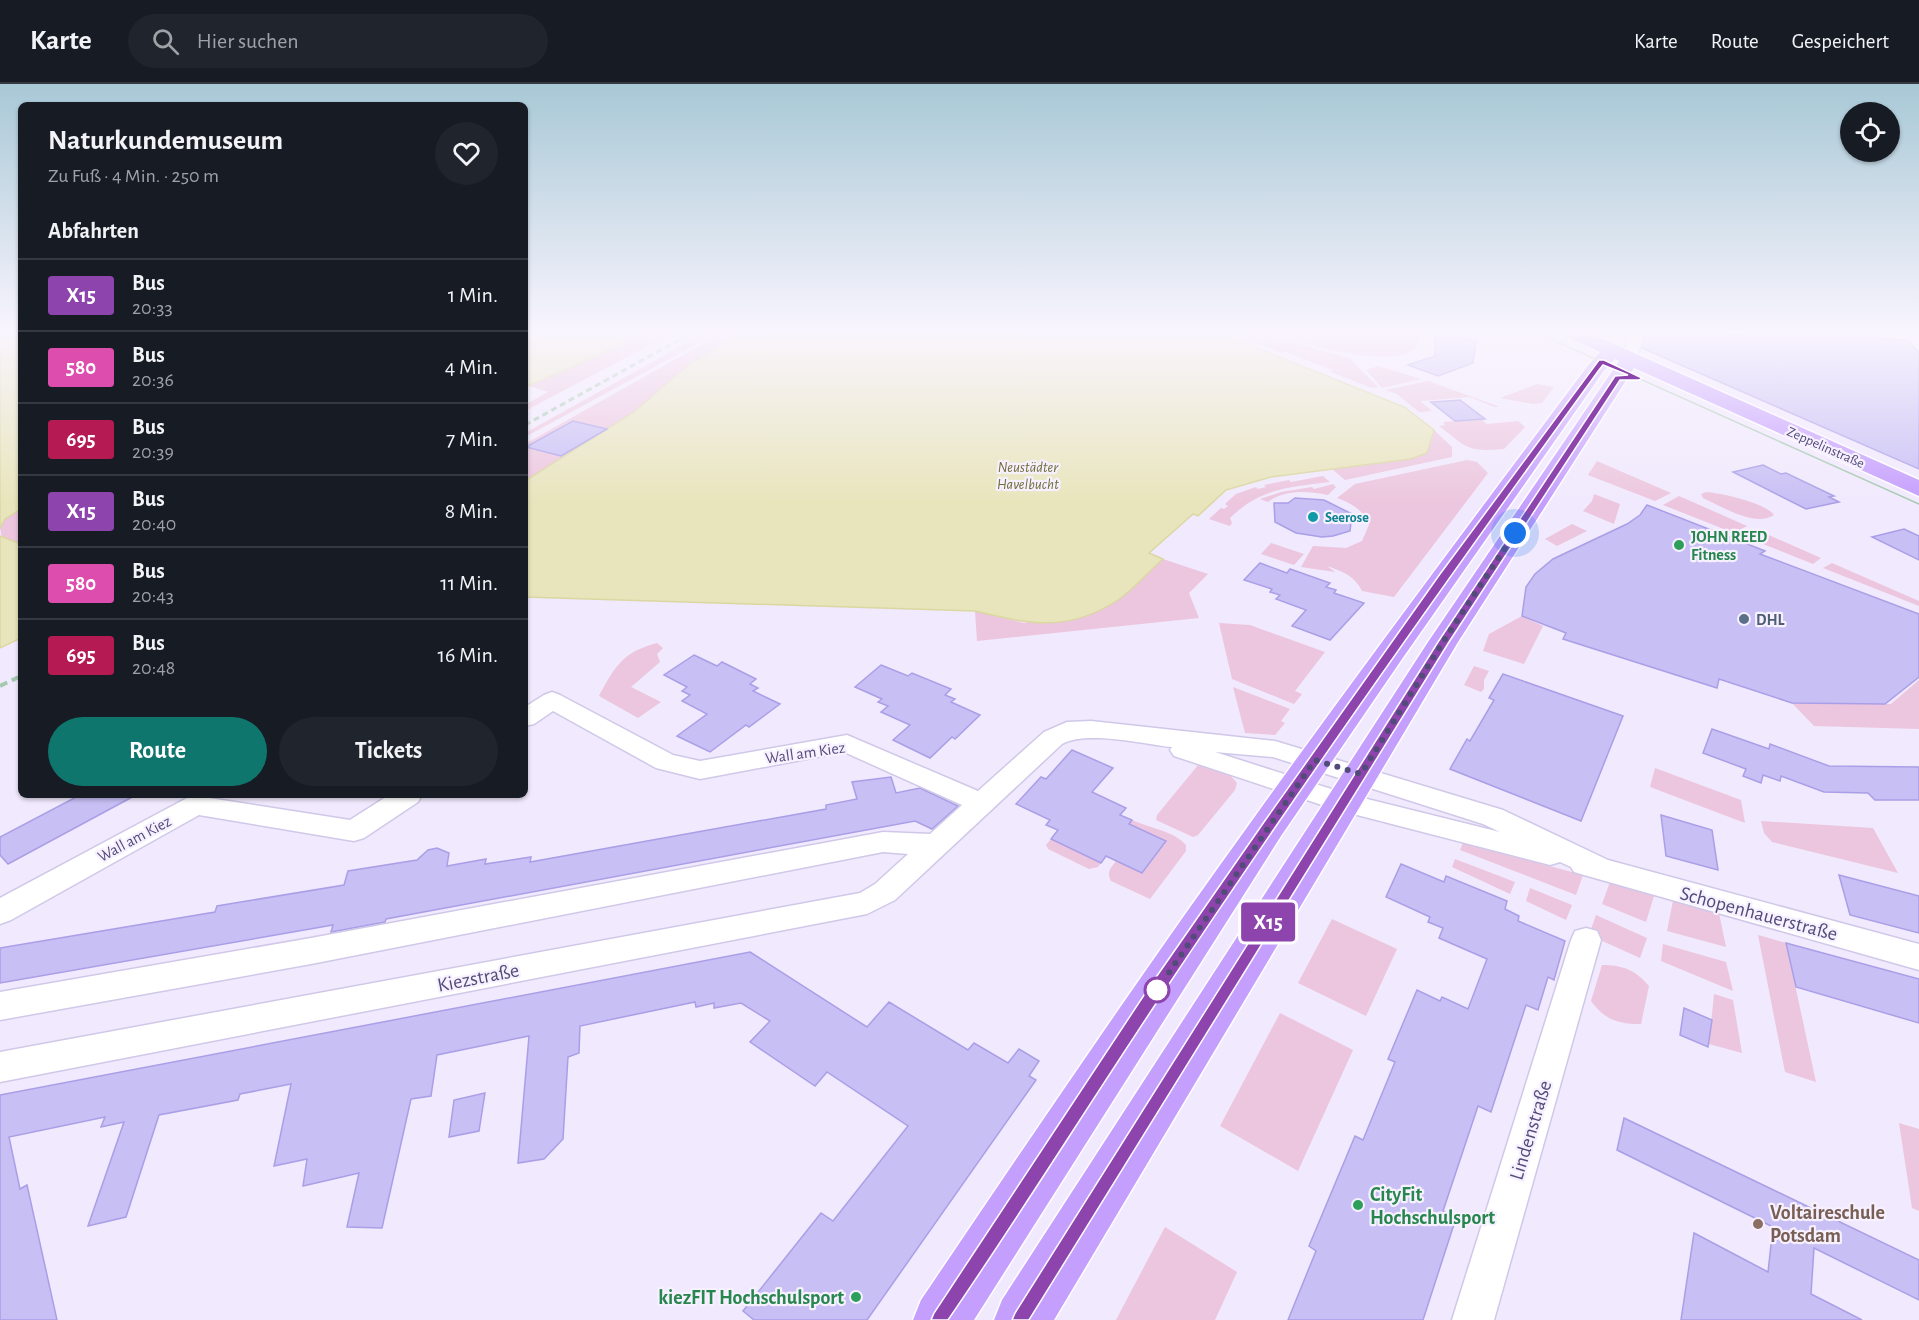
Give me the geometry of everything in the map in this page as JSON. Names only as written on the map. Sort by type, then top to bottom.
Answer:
[{"type":"main road","points":[[941,1320],[1158,988],[1464,548],[1581,389]]},
{"type":"main road","points":[[1022,1320],[1603,389]]},
{"type":"main road","name":"Zeppelinstraße","points":[[1696,389],[1919,489]]},
{"type":"street","name":"Wall am Kiez","points":[[528,716],[552,700],[665,762],[700,770],[847,743],[981,803]]},
{"type":"street","points":[[981,803],[1053,738],[1067,730],[1090,729],[1140,736],[1306,773],[1352,788]]},
{"type":"street","name":"Schopenhauerstraße","points":[[1352,788],[1599,868],[1919,957]]},
{"type":"street","name":"Wall am Kiez","points":[[0,912],[196,805],[354,831],[404,798]]},
{"type":"street","name":"Kiezstraße","points":[[0,1067],[867,903],[885,892],[981,803]]},
{"type":"street","points":[[0,1006],[323,948],[883,842],[936,845]]},
{"type":"street","name":"Lindenstraße","points":[[1473,1320],[1586,940]]},
{"type":"shaded area","points":[[537,389],[567,389],[528,409],[528,403],[548,392]]},
{"type":"shaded area","points":[[605,389],[614,389],[528,435],[528,431]]},
{"type":"shaded area","points":[[623,389],[661,389],[634,412],[528,479],[528,442]]},
{"type":"shaded area","points":[[1449,389],[1500,407],[1494,407],[1470,397],[1420,401],[1432,411],[1419,412],[1397,394],[1385,390]]},
{"type":"shaded area","points":[[1525,389],[1553,389],[1542,403],[1533,404],[1500,398]]},
{"type":"shaded area","points":[[1481,419],[1487,424],[1518,421],[1525,427],[1504,449],[1482,450],[1462,444],[1439,426],[1445,425],[1443,422]]},
{"type":"shaded area","points":[[1434,430],[1452,447],[1452,457],[1345,480],[1332,469],[1410,459],[1426,453]]},
{"type":"shaded area","points":[[1467,460],[1477,462],[1488,473],[1394,597],[1362,591],[1352,578],[1327,566],[1335,572],[1301,567],[1313,546],[1346,548],[1362,541],[1369,525],[1367,520],[1356,508],[1337,498],[1355,484]]},
{"type":"shaded area","points":[[1597,461],[1671,493],[1655,501],[1588,475]]},
{"type":"shaded area","points":[[1323,476],[1330,482],[1276,491],[1253,500],[1230,518],[1232,523],[1230,526],[1209,519],[1221,508],[1228,506],[1225,504],[1236,494],[1256,487],[1258,489],[1266,487],[1264,485]]},
{"type":"shaded area","points":[[1333,484],[1336,487],[1328,495],[1297,492],[1282,495],[1268,502],[1260,499],[1281,492],[1312,487],[1314,489]]},
{"type":"shaded area","points":[[1706,492],[1762,506],[1774,515],[1757,519],[1738,514],[1703,498],[1701,494]]},
{"type":"shaded area","points":[[1594,494],[1620,504],[1614,524],[1583,511],[1592,501]]},
{"type":"shaded area","points":[[1679,496],[1747,526],[1734,533],[1663,505]]},
{"type":"shaded area","points":[[18,511],[18,543],[2,538],[0,528],[5,519]]},
{"type":"shaded area","points":[[1572,524],[1587,531],[1557,546],[1545,539]]},
{"type":"shaded area","points":[[1755,529],[1821,558],[1813,564],[1743,536]]},
{"type":"shaded area","points":[[1271,543],[1304,554],[1294,565],[1261,554]]},
{"type":"shaded area","points":[[1163,559],[1208,574],[1189,593],[1199,618],[977,641],[975,611],[1024,623],[1118,600]]},
{"type":"shaded area","points":[[1832,563],[1919,601],[1919,606],[1823,568]]},
{"type":"shaded area","points":[[1522,616],[1543,626],[1524,664],[1483,651],[1489,634]]},
{"type":"shaded area","points":[[1219,623],[1250,625],[1325,652],[1295,691],[1302,694],[1294,704],[1232,679]]},
{"type":"shaded area","points":[[657,643],[663,648],[657,654],[660,662],[631,687],[661,702],[638,718],[599,696],[621,662],[636,651]]},
{"type":"shaded area","points":[[1474,666],[1489,671],[1481,692],[1464,685]]},
{"type":"shaded area","points":[[1919,680],[1919,729],[1814,726],[1792,703],[1891,704]]},
{"type":"shaded area","points":[[1233,687],[1290,709],[1281,721],[1285,723],[1275,735],[1245,733]]},
{"type":"shaded area","points":[[1199,764],[1229,774],[1237,783],[1235,790],[1198,835],[1193,837],[1156,820],[1157,815]]},
{"type":"shaded area","points":[[1655,768],[1741,800],[1745,823],[1650,787]]},
{"type":"shaded area","points":[[1132,820],[1175,836],[1186,845],[1186,851],[1150,899],[1111,881],[1109,875],[1116,861],[1143,873],[1166,842],[1129,824]]},
{"type":"shaded area","points":[[1761,821],[1873,828],[1898,873],[1772,842],[1764,833]]},
{"type":"shaded area","points":[[1051,839],[1101,863],[1098,867],[1089,869],[1048,849],[1046,845]]},
{"type":"shaded area","points":[[1463,843],[1583,875],[1576,895],[1460,850]]},
{"type":"shaded area","points":[[1455,859],[1515,882],[1510,894],[1452,867]]},
{"type":"shaded area","points":[[1610,882],[1654,896],[1646,922],[1602,904]]},
{"type":"shaded area","points":[[1530,888],[1572,905],[1566,920],[1526,901]]},
{"type":"shaded area","points":[[1673,901],[1719,913],[1726,947],[1667,931]]},
{"type":"shaded area","points":[[1596,915],[1647,938],[1640,958],[1589,935]]},
{"type":"shaded area","points":[[1332,919],[1397,949],[1366,1016],[1298,983]]},
{"type":"shaded area","points":[[1758,935],[1786,943],[1816,1082],[1785,1072]]},
{"type":"shaded area","points":[[1663,944],[1726,962],[1733,991],[1661,961]]},
{"type":"shaded area","points":[[1602,965],[1628,970],[1639,976],[1649,986],[1641,1024],[1613,1020],[1601,1013],[1591,1001]]},
{"type":"shaded area","points":[[1714,994],[1733,1000],[1742,1053],[1709,1044]]},
{"type":"shaded area","points":[[1280,1013],[1353,1050],[1298,1171],[1220,1126]]},
{"type":"shaded area","points":[[1899,1123],[1919,1129],[1919,1211],[1912,1208]]},
{"type":"shaded area","points":[[1165,1227],[1237,1272],[1215,1320],[1116,1320]]},
{"type":"water","points":[[0,389],[18,389],[18,511],[5,519],[0,528]]},
{"type":"water","name":"Neustädter Havelbucht","points":[[661,389],[1358,389],[1404,407],[1434,430],[1427,453],[1410,459],[1271,477],[1226,490],[1198,516],[1193,514],[1149,553],[1163,559],[1124,596],[1100,610],[1065,621],[1031,622],[975,611],[528,597],[528,479],[634,412]]},
{"type":"water","points":[[0,536],[18,543],[18,639],[0,648]]},
{"type":"building","points":[[1735,389],[1919,389],[1919,469]]},
{"type":"building","points":[[1460,400],[1485,419],[1455,421],[1431,402]]},
{"type":"building","points":[[573,421],[607,429],[561,456],[528,446]]},
{"type":"building","points":[[1763,465],[1781,474],[1786,473],[1834,496],[1829,497],[1839,502],[1806,509],[1733,472]]},
{"type":"building","name":"Seerose","points":[[1295,498],[1324,500],[1352,514],[1350,531],[1322,537],[1296,533],[1275,522],[1274,503],[1288,503]]},
{"type":"building","points":[[1647,505],[1765,551],[1760,554],[1919,614],[1919,677],[1885,704],[1792,703],[1719,679],[1717,688],[1563,639],[1566,633],[1522,616],[1526,587],[1535,574],[1553,559],[1627,524],[1640,515]]},
{"type":"building","points":[[1904,529],[1919,536],[1919,560],[1872,537]]},
{"type":"building","points":[[1260,563],[1287,573],[1290,569],[1330,583],[1326,587],[1336,590],[1334,593],[1364,603],[1330,640],[1292,626],[1306,610],[1276,599],[1280,595],[1270,592],[1272,589],[1244,580]]},
{"type":"building","points":[[694,655],[717,666],[722,662],[756,679],[750,684],[758,688],[753,691],[780,704],[749,727],[746,725],[710,752],[677,736],[707,714],[682,701],[690,695],[682,691],[687,687],[664,675]]},
{"type":"building","points":[[881,665],[908,676],[912,673],[951,689],[945,695],[955,699],[951,702],[980,715],[955,739],[952,737],[930,758],[893,740],[910,725],[881,712],[888,706],[878,702],[882,699],[855,687]]},
{"type":"building","points":[[1503,674],[1623,716],[1581,821],[1450,769],[1467,739],[1470,741],[1494,700],[1489,698]]},
{"type":"building","points":[[1712,729],[1769,749],[1770,744],[1829,766],[1919,767],[1919,800],[1875,800],[1868,793],[1824,792],[1781,776],[1780,781],[1763,775],[1761,783],[1743,776],[1746,769],[1703,753]]},
{"type":"building","points":[[1072,750],[1113,768],[1092,792],[1126,808],[1120,815],[1132,820],[1129,824],[1166,841],[1142,873],[1106,856],[1101,863],[1051,839],[1058,830],[1046,825],[1050,820],[1016,804],[1041,777],[1046,779]]},
{"type":"building","points":[[891,777],[896,793],[920,788],[958,806],[932,829],[915,821],[386,919],[385,922],[331,932],[333,925],[0,983],[0,948],[215,912],[217,906],[344,885],[348,871],[417,860],[428,850],[437,848],[449,853],[447,866],[486,859],[485,864],[531,857],[530,862],[826,809],[826,805],[857,799],[852,782]]},
{"type":"building","points":[[74,798],[130,798],[8,864],[0,855],[0,837]]},
{"type":"building","points":[[1661,815],[1712,830],[1718,870],[1666,856]]},
{"type":"building","points":[[1401,864],[1444,882],[1446,876],[1507,901],[1505,909],[1519,916],[1518,921],[1565,941],[1554,980],[1548,977],[1538,1010],[1526,1005],[1491,1112],[1478,1106],[1443,1211],[1456,1218],[1423,1320],[1288,1320],[1316,1251],[1309,1246],[1355,1136],[1363,1140],[1395,1062],[1388,1059],[1417,990],[1440,1001],[1442,997],[1468,1009],[1487,959],[1439,938],[1443,928],[1428,922],[1430,917],[1386,897]]},
{"type":"building","points":[[1839,875],[1919,896],[1919,933],[1850,915]]},
{"type":"building","points":[[1786,943],[1919,979],[1919,1023],[1796,987]]},
{"type":"building","points":[[750,952],[867,1027],[889,1002],[968,1050],[974,1043],[1008,1063],[1019,1049],[1039,1061],[1029,1076],[1036,1080],[867,1320],[754,1320],[743,1311],[821,1213],[833,1221],[908,1126],[827,1072],[815,1086],[750,1042],[770,1021],[741,1003],[714,1008],[714,1003],[696,1007],[695,1002],[580,1026],[579,1053],[568,1057],[563,1139],[544,1159],[518,1163],[529,1036],[437,1055],[431,1096],[411,1099],[382,1228],[347,1227],[359,1173],[303,1186],[307,1159],[274,1166],[291,1084],[240,1094],[238,1100],[159,1115],[126,1217],[88,1226],[124,1122],[101,1127],[105,1117],[9,1137],[20,1189],[27,1185],[57,1320],[0,1320],[0,1095]]},
{"type":"building","points":[[1684,1008],[1712,1020],[1708,1047],[1680,1035]]},
{"type":"building","points":[[485,1093],[479,1131],[449,1137],[454,1100]]},
{"type":"building","points":[[1624,1118],[1919,1260],[1919,1300],[1814,1248],[1811,1294],[1862,1320],[1681,1320],[1694,1233],[1768,1272],[1773,1227],[1617,1150]]},
{"type":"tram line","points":[[1662,389],[1919,504]]},
{"type":"railway","points":[[528,423],[591,389]]},
{"type":"railway","points":[[0,686],[18,677]]},
{"type":"bus line","name":"X15","points":[[941,1320],[1158,988],[1269,825],[1444,576],[1581,389]]},
{"type":"bus line","name":"X15","points":[[1022,1320],[1443,642],[1611,389]]},
{"type":"place","name":"Seerose","points":[[1313,517]]},
{"type":"place","name":"JOHN REED Fitness","points":[[1679,545]]},
{"type":"place","name":"DHL","points":[[1744,619]]},
{"type":"place","name":"CityFit Hochschulsport","points":[[1358,1205]]},
{"type":"place","name":"Voltaireschule Potsdam","points":[[1758,1224]]},
{"type":"place","name":"kiezFIT Hochschulsport","points":[[856,1297]]},
{"type":"route","points":[[1157,990],[1315,760],[1361,774],[1443,642],[1515,533]]}]
